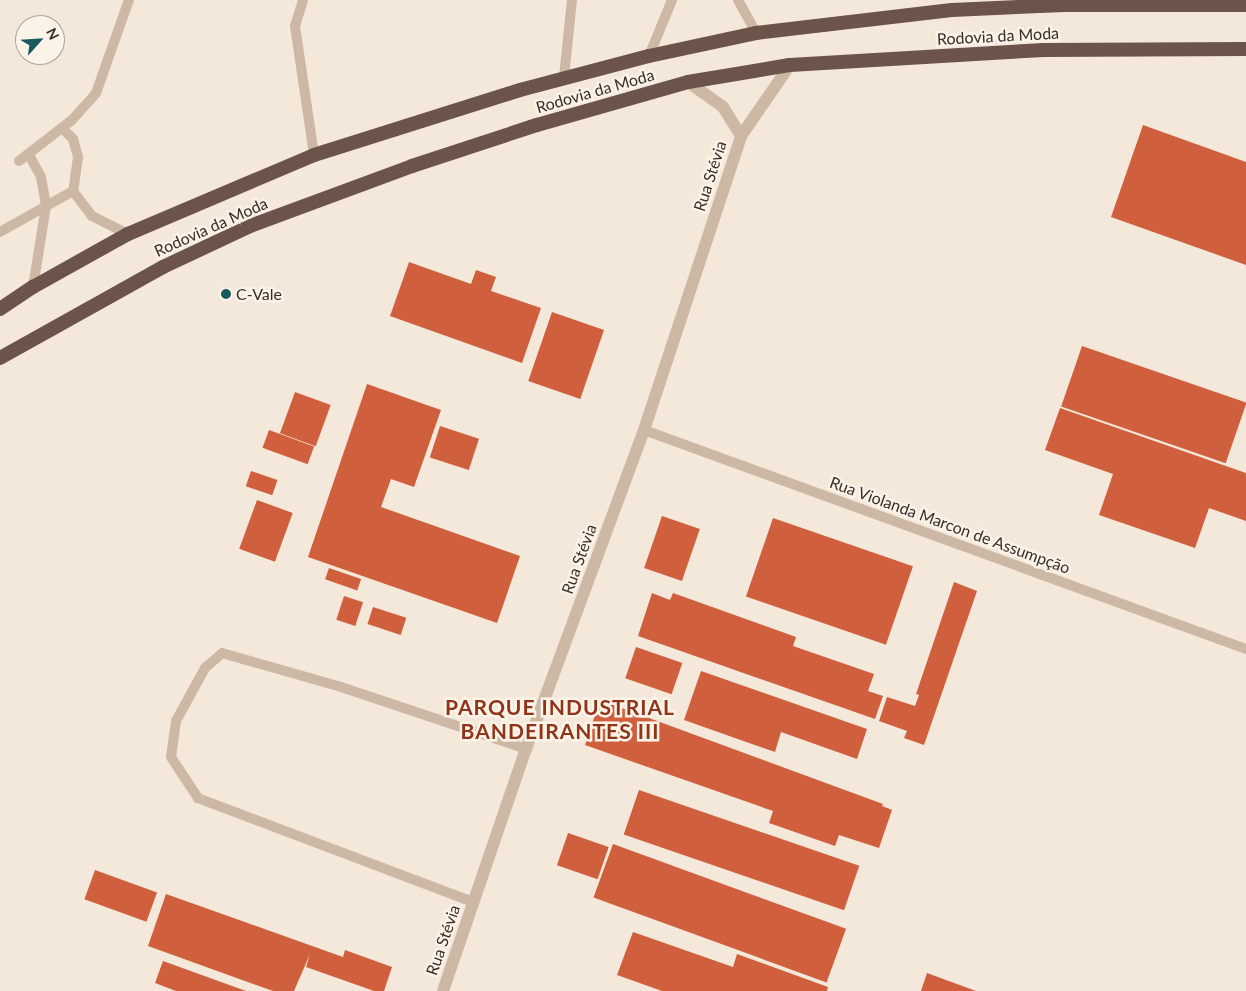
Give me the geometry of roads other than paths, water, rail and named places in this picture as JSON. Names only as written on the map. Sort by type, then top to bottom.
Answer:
[{"type":"highway","name":"Rodovia da Moda","points":[[0,309],[33,287],[128,234],[314,156],[564,77],[649,56],[756,33],[952,10],[1064,6],[1246,5]]},
{"type":"highway","name":"Rodovia da Moda","points":[[0,358],[163,267],[250,226],[421,163],[537,125],[688,82],[790,65],[1044,50],[1246,49]]},
{"type":"street","name":"Rua Stévia","points":[[443,991],[526,749],[644,430],[741,136],[790,65]]},
{"type":"street","name":"Rua Stévia","points":[[688,82],[723,108],[741,136]]},
{"type":"lane","points":[[19,161],[62,128],[96,93],[129,0]]},
{"type":"lane","points":[[303,0],[295,26],[314,156]]},
{"type":"lane","points":[[564,77],[572,0]]},
{"type":"lane","points":[[649,56],[672,0]]},
{"type":"lane","points":[[738,0],[756,33]]},
{"type":"lane","points":[[62,128],[73,139],[78,157],[73,191],[92,216],[128,234]]},
{"type":"lane","points":[[29,155],[41,177],[46,206],[33,287]]},
{"type":"lane","points":[[0,232],[73,191]]},
{"type":"lane","name":"Rua Violanda Marcon de Assumpção","points":[[644,430],[1246,649]]},
{"type":"lane","points":[[473,902],[198,798],[171,757],[176,721],[205,668],[222,653],[341,687],[526,749]]},
{"type":"place","name":"C-Vale","points":[[226,294]]},
{"type":"district","name":"PARQUE INDUSTRIAL BANDEIRANTES III","points":[[560,719]]}]
